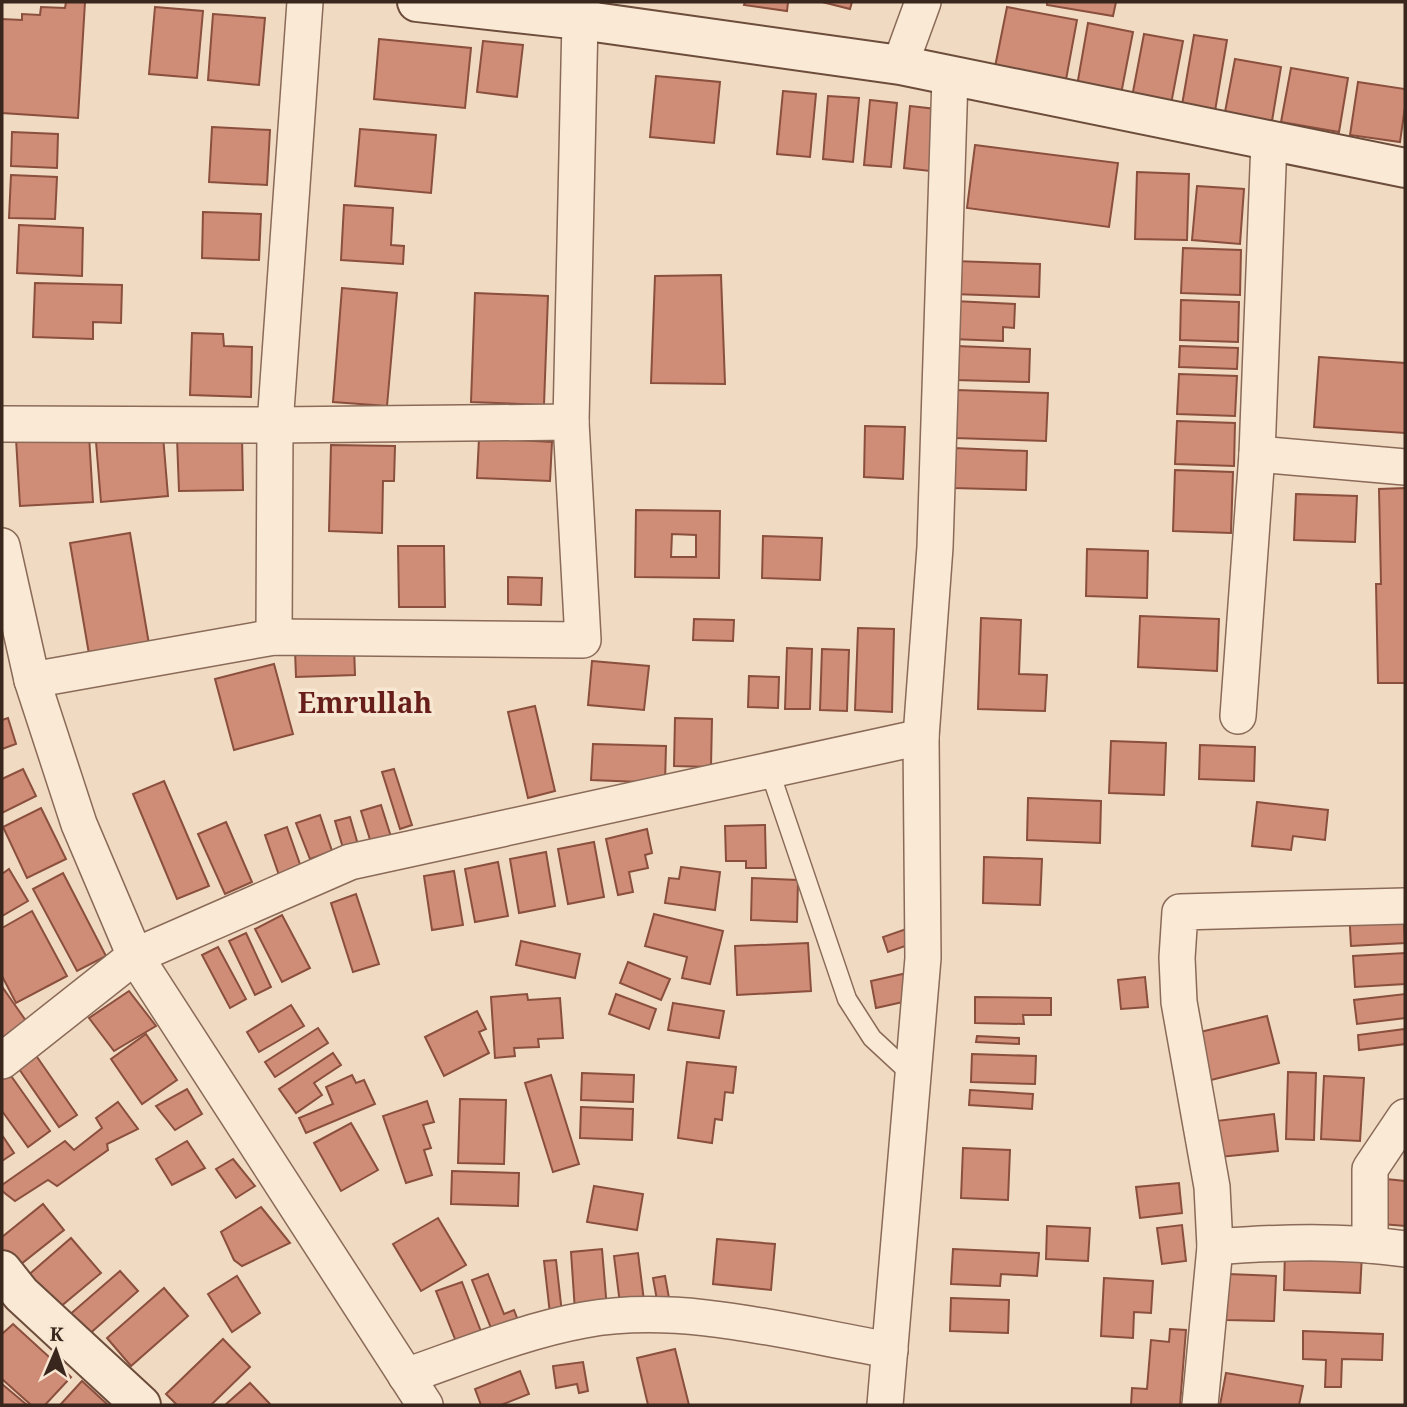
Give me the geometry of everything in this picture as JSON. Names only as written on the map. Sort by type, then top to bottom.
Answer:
[{"type":"street","points":[[274,637],[275,425],[305,2]]},
{"type":"street","points":[[417,2],[581,11],[900,65],[1405,168]]},
{"type":"street","points":[[900,65],[923,2]]},
{"type":"street","points":[[32,680],[274,637],[583,640],[571,422],[581,11]]},
{"type":"street","points":[[885,1405],[923,958],[921,737],[935,547],[950,77]]},
{"type":"street","points":[[1238,716],[1257,454],[1269,141]]},
{"type":"street","points":[[2,424],[571,422]]},
{"type":"street","points":[[1257,454],[1405,467]]},
{"type":"street","points":[[2,546],[32,680],[79,824],[135,956],[425,1405]]},
{"type":"street","points":[[2,1061],[135,956],[350,862],[921,737]]},
{"type":"street","points":[[1200,1405],[1215,1247],[1212,1187],[1179,1002],[1177,958],[1180,912],[1405,906]]},
{"type":"street","points":[[1370,1245],[1370,1169],[1405,1117]]},
{"type":"street","points":[[1215,1247],[1264,1243],[1370,1245],[1405,1249]]},
{"type":"street","points":[[2,1270],[21,1294],[141,1405]]},
{"type":"street","points":[[406,1376],[551,1327],[586,1319],[622,1316],[698,1316],[890,1350]]},
{"type":"lane","points":[[769,769],[847,999],[872,1038],[913,1076]]},
{"type":"building","points":[[66,2],[85,2],[78,118],[2,113],[2,19],[22,20],[22,14],[40,15],[41,7],[65,8]]},
{"type":"building","points":[[745,2],[788,2],[787,11],[744,5]]},
{"type":"building","points":[[822,2],[852,2],[850,9]]},
{"type":"building","points":[[1047,2],[1116,2],[1113,16],[1047,5]]},
{"type":"building","points":[[155,7],[203,11],[197,78],[149,74]]},
{"type":"building","points":[[1007,7],[1077,20],[1065,85],[994,72]]},
{"type":"building","points":[[213,14],[265,18],[259,85],[208,80]]},
{"type":"building","points":[[1088,23],[1133,32],[1121,94],[1077,86]]},
{"type":"building","points":[[1144,34],[1183,41],[1171,104],[1132,97]]},
{"type":"building","points":[[1194,35],[1227,40],[1215,111],[1182,105]]},
{"type":"building","points":[[379,39],[471,48],[465,108],[374,99]]},
{"type":"building","points":[[483,41],[523,45],[517,97],[477,92]]},
{"type":"building","points":[[1235,59],[1281,67],[1272,121],[1225,112]]},
{"type":"building","points":[[1291,68],[1348,78],[1339,132],[1281,122]]},
{"type":"building","points":[[656,76],[720,82],[714,143],[650,137]]},
{"type":"building","points":[[1358,82],[1405,89],[1400,142],[1350,135]]},
{"type":"building","points":[[783,91],[816,94],[810,157],[777,154]]},
{"type":"building","points":[[828,96],[859,98],[853,162],[823,159]]},
{"type":"building","points":[[870,100],[897,103],[891,167],[864,165]]},
{"type":"building","points":[[910,106],[936,109],[930,171],[904,168]]},
{"type":"building","points":[[212,127],[270,130],[267,185],[209,182]]},
{"type":"building","points":[[360,129],[436,135],[431,193],[355,186]]},
{"type":"building","points":[[12,132],[58,134],[57,168],[11,166]]},
{"type":"building","points":[[975,145],[1118,163],[1109,227],[967,208]]},
{"type":"building","points":[[1137,172],[1189,174],[1187,240],[1135,239]]},
{"type":"building","points":[[11,175],[57,177],[55,219],[9,218]]},
{"type":"building","points":[[1197,186],[1244,189],[1240,244],[1192,240]]},
{"type":"building","points":[[344,205],[393,208],[391,245],[404,246],[403,264],[341,260]]},
{"type":"building","points":[[203,212],[261,214],[259,260],[202,258]]},
{"type":"building","points":[[19,225],[83,228],[82,276],[17,273]]},
{"type":"building","points":[[1183,248],[1241,250],[1240,295],[1181,293]]},
{"type":"building","points":[[954,261],[1040,264],[1039,297],[953,294]]},
{"type":"building","points":[[721,275],[725,384],[651,383],[655,276]]},
{"type":"building","points":[[35,283],[122,285],[121,323],[93,322],[93,339],[33,337]]},
{"type":"building","points":[[342,288],[397,293],[387,406],[333,402]]},
{"type":"building","points":[[475,293],[548,296],[544,405],[471,402]]},
{"type":"building","points":[[1181,300],[1239,302],[1238,342],[1180,340]]},
{"type":"building","points":[[954,301],[1015,304],[1014,328],[1003,327],[1003,341],[952,339]]},
{"type":"building","points":[[192,333],[223,334],[224,346],[252,347],[251,397],[190,395]]},
{"type":"building","points":[[956,346],[1030,349],[1029,382],[955,380]]},
{"type":"building","points":[[1180,346],[1238,348],[1237,369],[1179,367]]},
{"type":"building","points":[[1319,357],[1405,363],[1405,433],[1314,427]]},
{"type":"building","points":[[1179,374],[1237,376],[1235,416],[1177,414]]},
{"type":"building","points":[[956,390],[1048,393],[1046,441],[954,438]]},
{"type":"building","points":[[1177,421],[1235,423],[1234,466],[1175,464]]},
{"type":"building","points":[[865,426],[905,427],[903,479],[864,477]]},
{"type":"building","points":[[89,435],[93,502],[20,506],[16,439]]},
{"type":"building","points":[[163,436],[168,496],[101,502],[96,442]]},
{"type":"building","points":[[242,436],[243,490],[179,491],[177,438]]},
{"type":"building","points":[[479,438],[552,442],[550,481],[477,478]]},
{"type":"building","points":[[331,445],[395,446],[394,481],[383,481],[382,533],[329,531]]},
{"type":"building","points":[[954,448],[1027,451],[1026,490],[953,488]]},
{"type":"building","points":[[1175,470],[1233,472],[1231,533],[1173,531]]},
{"type":"building","points":[[1405,488],[1405,683],[1378,683],[1376,584],[1381,584],[1379,489]]},
{"type":"building","points":[[1296,494],[1357,496],[1355,542],[1294,540]]},
{"type":"building","points":[[636,510],[720,511],[719,578],[635,577]],"holes":[[[672,534],[696,535],[696,557],[671,557]]]},
{"type":"building","points":[[130,533],[149,644],[89,654],[70,543]]},
{"type":"building","points":[[763,536],[822,538],[820,580],[762,578]]},
{"type":"building","points":[[398,546],[444,546],[445,607],[399,607]]},
{"type":"building","points":[[1087,549],[1148,551],[1147,598],[1086,596]]},
{"type":"building","points":[[508,577],[542,578],[541,605],[508,604]]},
{"type":"building","points":[[1140,616],[1219,619],[1217,671],[1138,667]]},
{"type":"building","points":[[981,618],[1021,620],[1019,674],[1047,675],[1045,711],[978,709]]},
{"type":"building","points":[[694,619],[734,620],[733,641],[693,640]]},
{"type":"building","points":[[858,628],[894,629],[892,712],[855,710]]},
{"type":"building","points":[[354,647],[355,675],[296,677],[295,650]]},
{"type":"building","points":[[787,648],[812,649],[810,709],[785,709]]},
{"type":"building","points":[[822,649],[849,650],[847,711],[820,710]]},
{"type":"building","points":[[592,661],[649,666],[644,710],[588,705]]},
{"type":"building","points":[[274,664],[293,734],[234,750],[215,679]]},
{"type":"building","points":[[749,676],[779,677],[778,708],[748,707]]},
{"type":"building","points":[[535,706],[555,791],[528,798],[508,712]]},
{"type":"building","points":[[8,718],[16,744],[2,749],[2,720]]},
{"type":"building","points":[[675,718],[712,719],[711,767],[674,766]]},
{"type":"building","points":[[1111,741],[1166,743],[1164,795],[1109,793]]},
{"type":"building","points":[[593,744],[666,746],[665,783],[591,780]]},
{"type":"building","points":[[1200,745],[1255,747],[1254,781],[1199,779]]},
{"type":"building","points":[[23,769],[36,796],[2,813],[2,779]]},
{"type":"building","points":[[394,769],[412,825],[400,829],[382,772]]},
{"type":"building","points":[[164,781],[209,886],[177,899],[133,794]]},
{"type":"building","points":[[1028,798],[1101,801],[1100,843],[1027,840]]},
{"type":"building","points":[[1257,802],[1328,810],[1325,840],[1293,836],[1291,850],[1252,846]]},
{"type":"building","points":[[381,805],[393,843],[373,849],[361,811]]},
{"type":"building","points":[[41,808],[66,859],[27,878],[3,827]]},
{"type":"building","points":[[320,815],[332,851],[310,859],[296,823]]},
{"type":"building","points":[[350,817],[361,855],[346,858],[335,821]]},
{"type":"building","points":[[226,822],[252,882],[225,894],[198,834]]},
{"type":"building","points":[[765,825],[766,868],[746,868],[746,861],[726,861],[725,826]]},
{"type":"building","points":[[287,827],[302,870],[280,878],[265,835]]},
{"type":"building","points":[[647,829],[652,853],[645,855],[648,868],[629,872],[633,892],[618,895],[606,839]]},
{"type":"building","points":[[594,842],[604,897],[568,904],[558,849]]},
{"type":"building","points":[[546,852],[555,906],[519,913],[510,859]]},
{"type":"building","points":[[984,857],[1042,859],[1040,905],[983,903]]},
{"type":"building","points":[[498,862],[508,916],[475,922],[465,869]]},
{"type":"building","points":[[681,867],[720,872],[715,910],[665,903],[669,878],[679,879]]},
{"type":"building","points":[[9,869],[28,901],[2,916],[2,874]]},
{"type":"building","points":[[454,871],[463,925],[432,930],[424,876]]},
{"type":"building","points":[[63,873],[106,956],[77,971],[33,889]]},
{"type":"building","points":[[752,878],[798,880],[797,922],[751,920]]},
{"type":"building","points":[[356,894],[379,964],[353,972],[331,903]]},
{"type":"building","points":[[1403,906],[1405,943],[1351,946],[1349,910]]},
{"type":"building","points":[[32,911],[67,976],[16,1003],[2,976],[2,928]]},
{"type":"building","points":[[654,914],[723,931],[710,984],[682,978],[687,957],[645,946]]},
{"type":"building","points":[[282,915],[310,968],[282,982],[255,929]]},
{"type":"building","points":[[912,927],[917,942],[888,952],[883,937]]},
{"type":"building","points":[[246,933],[271,987],[255,995],[229,941]]},
{"type":"building","points":[[521,941],[580,954],[575,978],[516,965]]},
{"type":"building","points":[[808,943],[811,991],[737,995],[735,946]]},
{"type":"building","points":[[218,947],[246,999],[230,1008],[202,955]]},
{"type":"building","points":[[1405,953],[1405,984],[1355,987],[1353,956]]},
{"type":"building","points":[[628,962],[670,979],[661,1000],[620,983]]},
{"type":"building","points":[[907,973],[912,1000],[876,1008],[871,981]]},
{"type":"building","points":[[1145,977],[1148,1007],[1121,1009],[1118,980]]},
{"type":"building","points":[[2,989],[31,1028],[2,1047]]},
{"type":"building","points":[[129,991],[156,1026],[114,1051],[89,1018]]},
{"type":"building","points":[[527,994],[528,1000],[560,998],[563,1038],[538,1039],[539,1047],[514,1048],[515,1056],[495,1058],[491,997]]},
{"type":"building","points":[[616,994],[656,1009],[649,1029],[609,1014]]},
{"type":"building","points":[[1405,994],[1405,1018],[1357,1024],[1354,1000]]},
{"type":"building","points":[[975,997],[1051,998],[1051,1015],[1023,1015],[1024,1024],[975,1023]]},
{"type":"building","points":[[673,1003],[724,1011],[719,1038],[668,1030]]},
{"type":"building","points":[[291,1005],[304,1026],[259,1052],[247,1032]]},
{"type":"building","points":[[477,1011],[486,1029],[479,1032],[489,1053],[444,1076],[425,1037]]},
{"type":"building","points":[[1267,1016],[1279,1063],[1207,1081],[1196,1033]]},
{"type":"building","points":[[318,1028],[328,1043],[275,1077],[265,1062]]},
{"type":"building","points":[[1405,1029],[1405,1044],[1359,1050],[1358,1035]]},
{"type":"building","points":[[146,1034],[177,1080],[142,1104],[111,1059]]},
{"type":"building","points":[[977,1036],[1019,1038],[1019,1044],[976,1042]]},
{"type":"building","points":[[333,1053],[341,1065],[314,1083],[322,1095],[296,1113],[279,1089]]},
{"type":"building","points":[[35,1054],[77,1115],[59,1127],[17,1066]]},
{"type":"building","points":[[972,1054],[1036,1056],[1035,1084],[971,1082]]},
{"type":"building","points":[[687,1062],[736,1067],[733,1093],[725,1092],[722,1120],[715,1119],[712,1143],[678,1138]]},
{"type":"building","points":[[1288,1072],[1316,1073],[1314,1140],[1286,1139]]},
{"type":"building","points":[[9,1073],[50,1131],[28,1147],[2,1111],[2,1077]]},
{"type":"building","points":[[582,1073],[634,1075],[633,1102],[581,1100]]},
{"type":"building","points":[[352,1075],[356,1083],[364,1080],[375,1104],[306,1133],[299,1118],[333,1104],[326,1087]]},
{"type":"building","points":[[551,1075],[579,1164],[553,1172],[525,1083]]},
{"type":"building","points":[[1324,1076],[1364,1078],[1360,1141],[1321,1139]]},
{"type":"building","points":[[187,1089],[202,1114],[175,1130],[156,1106]]},
{"type":"building","points":[[970,1090],[1033,1094],[1032,1109],[969,1105]]},
{"type":"building","points":[[460,1099],[506,1100],[504,1164],[458,1163]]},
{"type":"building","points":[[427,1101],[434,1122],[423,1125],[431,1148],[424,1150],[432,1175],[406,1183],[383,1116]]},
{"type":"building","points":[[118,1102],[138,1129],[107,1144],[108,1150],[57,1186],[48,1180],[15,1201],[2,1191],[2,1185],[65,1141],[74,1150],[102,1128],[96,1118]]},
{"type":"building","points":[[581,1107],[633,1109],[632,1140],[580,1138]]},
{"type":"building","points":[[1274,1114],[1278,1151],[1220,1157],[1216,1121]]},
{"type":"building","points":[[351,1123],[378,1170],[341,1191],[314,1143]]},
{"type":"building","points":[[2,1135],[14,1153],[2,1161]]},
{"type":"building","points":[[187,1141],[205,1168],[172,1185],[156,1159]]},
{"type":"building","points":[[963,1148],[1010,1150],[1008,1200],[961,1198]]},
{"type":"building","points":[[233,1159],[255,1186],[236,1198],[216,1169]]},
{"type":"building","points":[[452,1171],[519,1173],[518,1206],[451,1204]]},
{"type":"building","points":[[1386,1179],[1405,1181],[1405,1226],[1382,1224]]},
{"type":"building","points":[[1179,1183],[1182,1213],[1140,1218],[1136,1187]]},
{"type":"building","points":[[594,1186],[643,1194],[637,1230],[587,1222]]},
{"type":"building","points":[[43,1204],[64,1230],[16,1268],[2,1250],[2,1237]]},
{"type":"building","points":[[261,1207],[290,1243],[242,1266],[234,1260],[221,1232]]},
{"type":"building","points":[[438,1218],[466,1265],[421,1291],[393,1244]]},
{"type":"building","points":[[1182,1225],[1186,1261],[1162,1264],[1157,1228]]},
{"type":"building","points":[[1047,1226],[1090,1228],[1088,1261],[1046,1259]]},
{"type":"building","points":[[71,1238],[101,1273],[54,1312],[25,1278]]},
{"type":"building","points":[[717,1239],[775,1244],[771,1290],[713,1284]]},
{"type":"building","points":[[602,1249],[607,1309],[575,1311],[571,1252]]},
{"type":"building","points":[[953,1249],[1039,1253],[1037,1276],[1001,1274],[1000,1286],[951,1284]]},
{"type":"building","points":[[1285,1250],[1362,1253],[1360,1293],[1284,1290]]},
{"type":"building","points":[[638,1253],[644,1301],[620,1304],[614,1256]]},
{"type":"building","points":[[556,1260],[562,1313],[550,1314],[544,1261]]},
{"type":"building","points":[[120,1271],[138,1291],[78,1344],[60,1323]]},
{"type":"building","points":[[488,1274],[504,1314],[514,1310],[519,1323],[493,1333],[472,1280]]},
{"type":"building","points":[[1228,1274],[1276,1276],[1274,1321],[1226,1320]]},
{"type":"building","points":[[237,1276],[260,1313],[232,1332],[208,1294]]},
{"type":"building","points":[[665,1276],[669,1298],[657,1300],[653,1278]]},
{"type":"building","points":[[1104,1278],[1153,1281],[1151,1313],[1134,1312],[1133,1338],[1101,1336]]},
{"type":"building","points":[[462,1282],[482,1334],[457,1344],[436,1291]]},
{"type":"building","points":[[164,1288],[188,1316],[131,1366],[107,1338]]},
{"type":"building","points":[[951,1298],[1009,1300],[1008,1333],[950,1331]]},
{"type":"building","points":[[13,1324],[71,1377],[45,1405],[31,1405],[2,1379],[2,1334]]},
{"type":"building","points":[[1170,1329],[1186,1330],[1180,1405],[1131,1405],[1132,1388],[1147,1389],[1151,1340],[1169,1342]]},
{"type":"building","points":[[1303,1331],[1383,1334],[1382,1360],[1342,1359],[1341,1387],[1325,1387],[1326,1360],[1303,1359]]},
{"type":"building","points":[[223,1339],[250,1367],[211,1405],[177,1405],[166,1394]]},
{"type":"building","points":[[675,1349],[689,1405],[648,1405],[637,1358]]},
{"type":"building","points":[[583,1362],[588,1391],[579,1393],[577,1384],[556,1388],[553,1366]]},
{"type":"building","points":[[520,1371],[529,1394],[501,1405],[481,1405],[475,1389]]},
{"type":"building","points":[[1226,1373],[1303,1386],[1299,1405],[1220,1405]]},
{"type":"building","points":[[82,1381],[108,1405],[60,1405]]},
{"type":"building","points":[[250,1383],[271,1405],[225,1405]]},
{"type":"building","points":[[2,1384],[27,1405],[2,1405]]},
{"type":"district","name":"Emrullah","points":[[365,702]]}]
